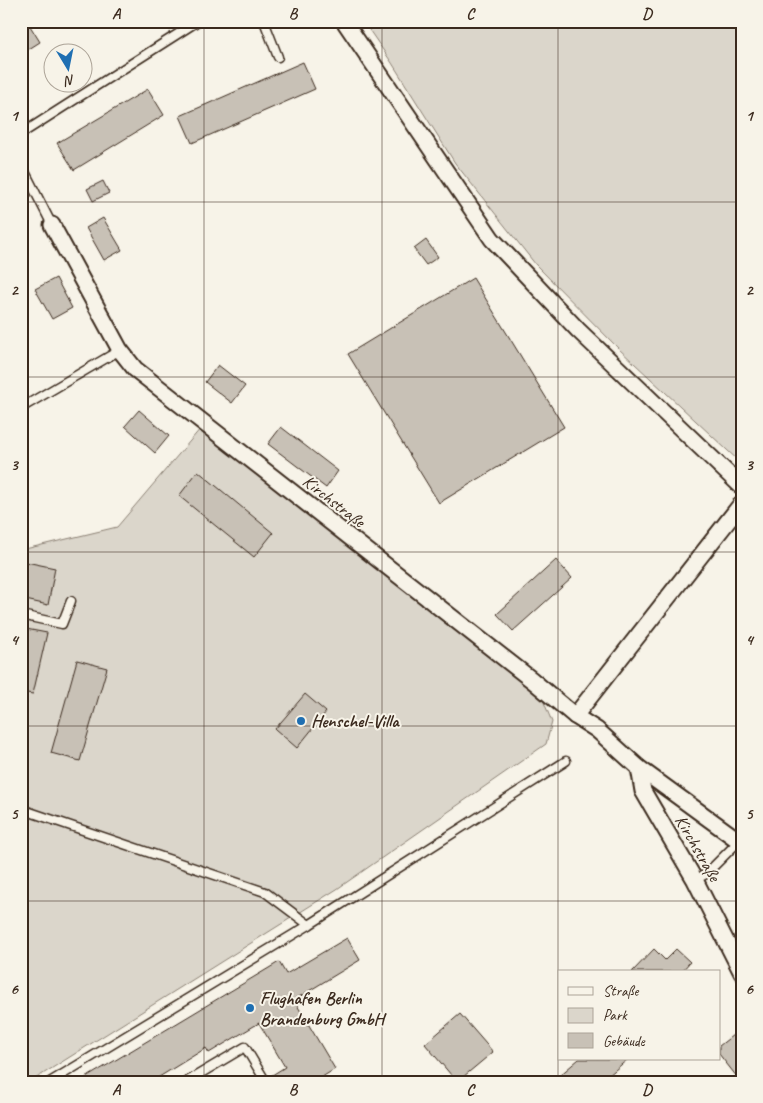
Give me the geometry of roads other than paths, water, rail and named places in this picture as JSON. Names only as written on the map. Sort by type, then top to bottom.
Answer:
[{"type":"street","points":[[344,21],[492,239],[578,330],[742,487]]},
{"type":"street","name":"Kirchstraße","points":[[52,225],[120,350],[135,369],[532,680],[575,716],[597,730],[639,768],[740,842]]},
{"type":"street","points":[[575,716],[742,503]]},
{"type":"street","name":"Kirchstraße","points":[[639,768],[644,791],[695,880],[742,973]]},
{"type":"lane","points":[[21,134],[198,21]]},
{"type":"lane","points":[[264,21],[278,57]]},
{"type":"lane","points":[[21,164],[52,225]]},
{"type":"lane","points":[[21,408],[120,350]]},
{"type":"lane","points":[[21,615],[62,624],[71,601]]},
{"type":"lane","points":[[50,1082],[309,925],[566,761]]},
{"type":"lane","points":[[21,810],[265,892],[309,925]]},
{"type":"lane","points":[[695,880],[706,874],[740,842]]},
{"type":"lane","points":[[186,1082],[245,1047],[266,1082]]},
{"type":"place","name":"Henschel-Villa","points":[[301,721]]},
{"type":"place","name":"Flughafen Berlin Brandenburg GmbH","points":[[250,1008]]}]
